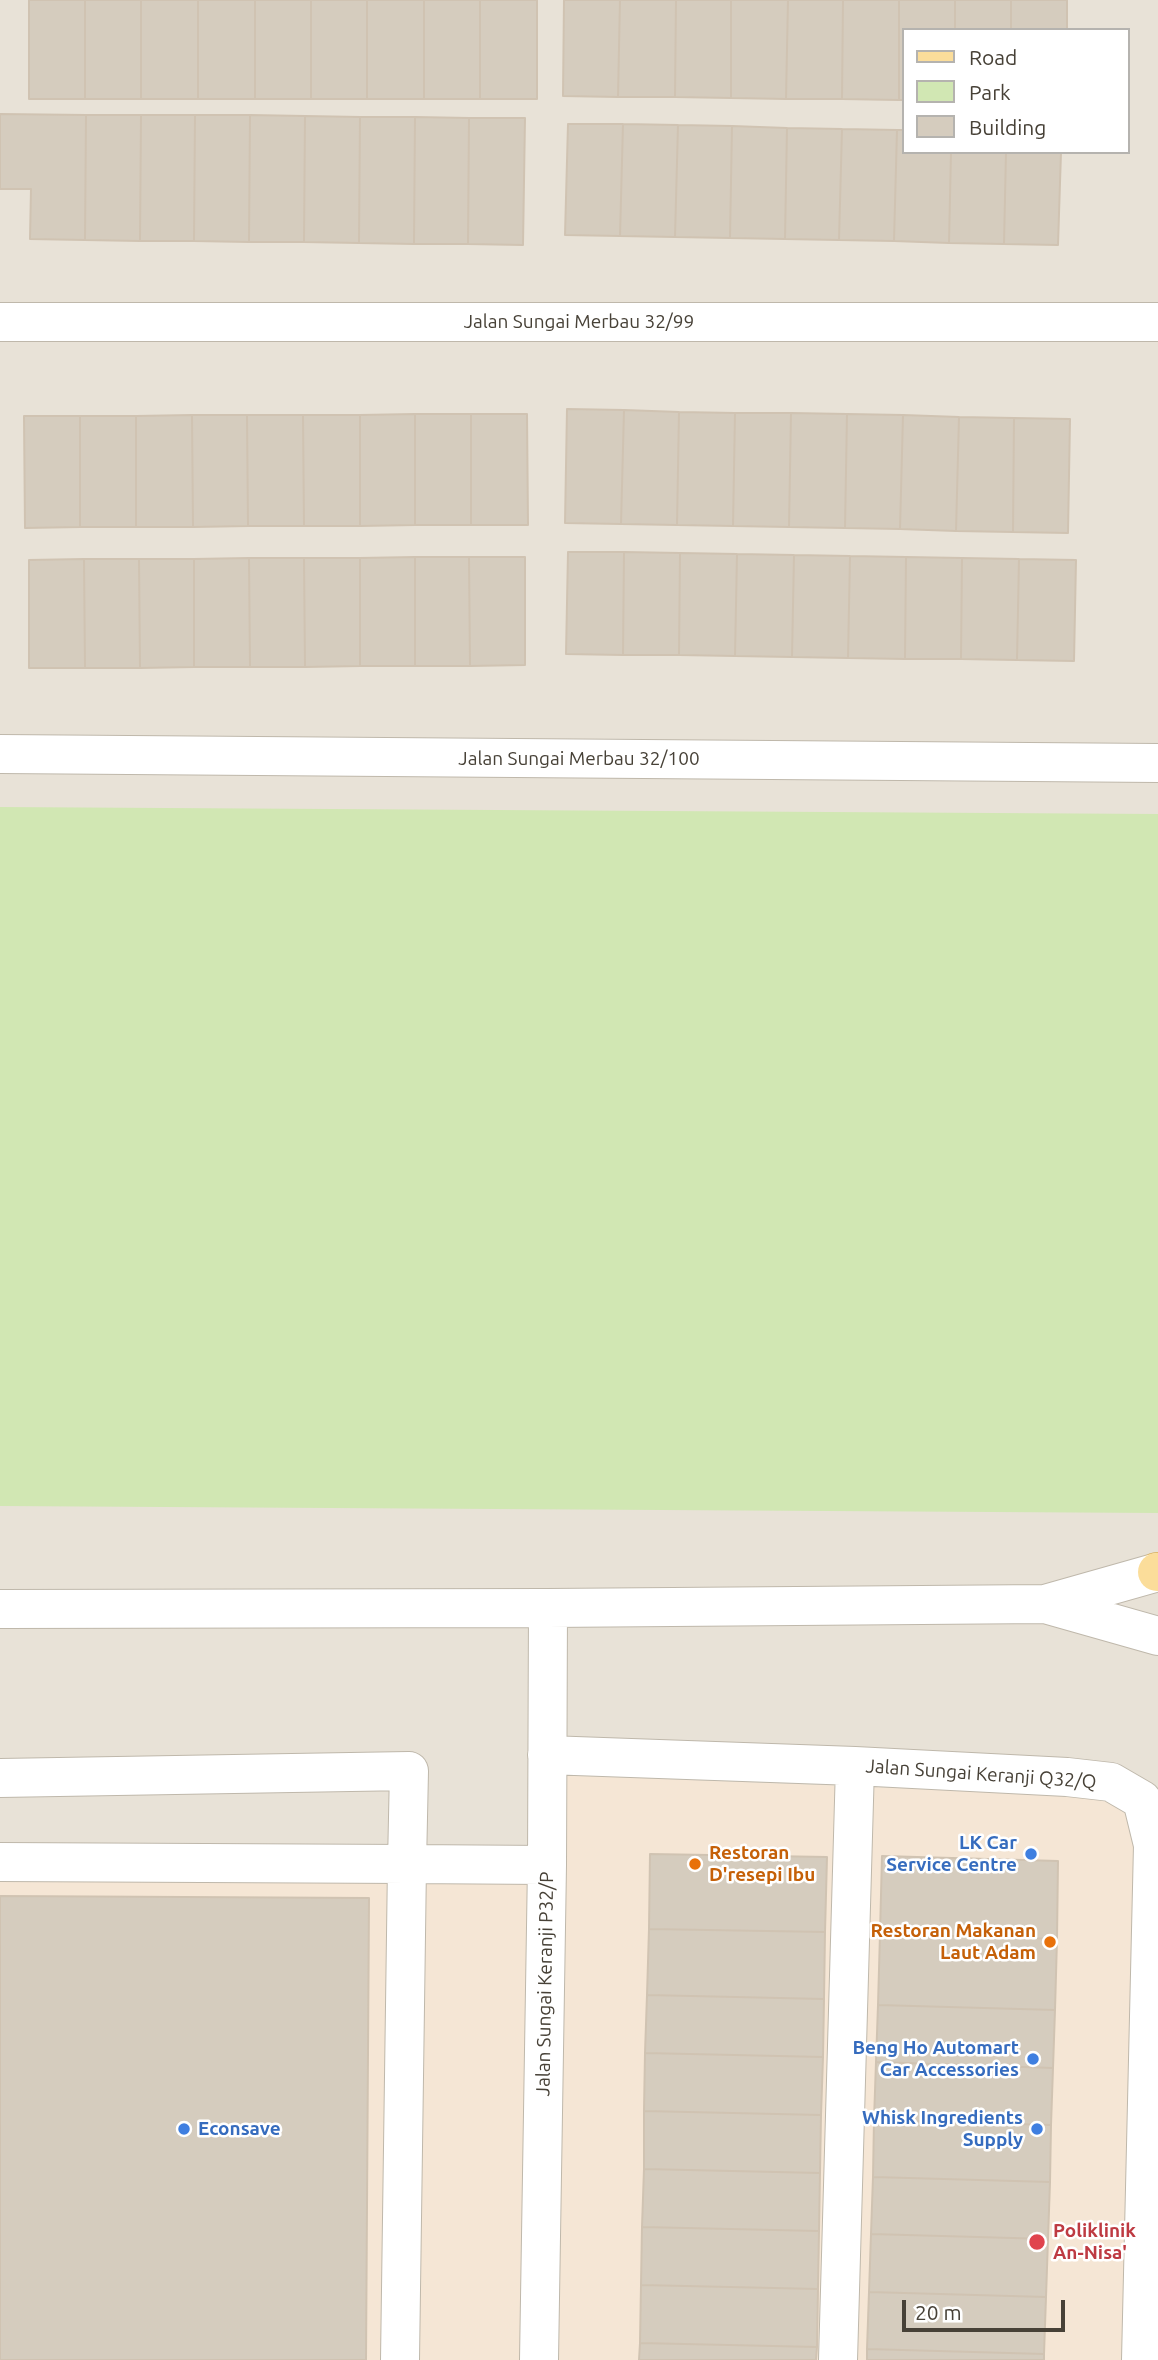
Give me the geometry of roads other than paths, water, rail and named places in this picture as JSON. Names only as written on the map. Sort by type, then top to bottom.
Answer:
[{"type":"street","name":"Jalan Sungai Merbau 32/99","points":[[0,322],[1158,322]]},
{"type":"street","name":"Jalan Sungai Merbau 32/100","points":[[0,754],[1158,763]]},
{"type":"street","points":[[0,1609],[1045,1604],[1158,1572]]},
{"type":"street","points":[[1045,1604],[1158,1636]]},
{"type":"street","name":"Jalan Sungai Keranji P32/P","points":[[539,2360],[548,1608]]},
{"type":"street","name":"Jalan Sungai Keranji Q32/Q","points":[[547,1755],[855,1766],[1078,1778],[1111,1782],[1142,1800],[1153,1845],[1141,2360]]},
{"type":"street","points":[[838,2360],[855,1766]]},
{"type":"street","points":[[0,1778],[409,1771],[400,2360]]},
{"type":"street","points":[[0,1862],[547,1865]]},
{"type":"place","name":"LK Car Service Centre","points":[[1031,1854]]},
{"type":"place","name":"Restoran D'resepi Ibu","points":[[695,1864]]},
{"type":"place","name":"Restoran Makanan Laut Adam","points":[[1050,1942]]},
{"type":"place","name":"Beng Ho Automart Car Accessories","points":[[1033,2059]]},
{"type":"place","name":"Econsave","points":[[184,2129]]},
{"type":"place","name":"Whisk Ingredients Supply","points":[[1037,2129]]},
{"type":"place","name":"Poliklinik An-Nisa'","points":[[1037,2242]]}]
